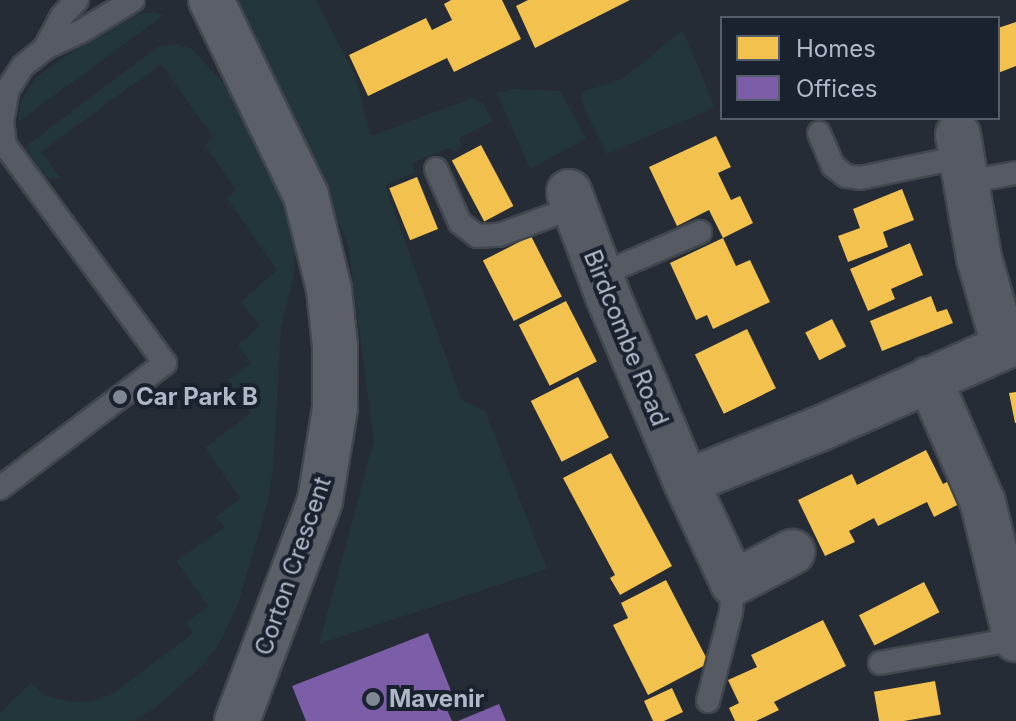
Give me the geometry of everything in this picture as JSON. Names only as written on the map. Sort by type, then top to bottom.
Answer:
[{"type":"street","name":"Corton Crescent","points":[[211,0],[306,196],[329,289],[335,346],[335,408],[320,501],[284,604],[237,721]]},
{"type":"street","points":[[686,482],[817,430],[1010,344],[979,258],[961,158]]},
{"type":"street","name":"Birdcombe Road","points":[[572,200],[686,482],[733,583]]},
{"type":"street","points":[[929,379],[983,503],[1016,639]]},
{"type":"street","points":[[733,583],[792,552]]},
{"type":"lane","points":[[45,48],[62,16],[77,0]]},
{"type":"lane","points":[[0,488],[165,363],[5,145],[2,122],[8,89],[23,66],[45,48],[80,32],[133,0]]},
{"type":"lane","points":[[819,133],[833,166],[846,176],[860,178],[961,158],[1016,173]]},
{"type":"lane","points":[[436,169],[460,223],[477,236],[499,235],[572,200]]},
{"type":"lane","points":[[600,275],[700,232]]},
{"type":"lane","points":[[708,701],[731,612],[733,583]]},
{"type":"lane","points":[[880,663],[1016,639]]},
{"type":"green space","points":[[234,0],[316,0],[354,73],[371,136],[472,98],[484,104],[492,121],[459,138],[462,147],[453,151],[450,147],[412,163],[415,172],[385,185],[461,399],[485,411],[547,569],[319,644],[374,441],[348,245],[285,99]]},
{"type":"green space","points":[[154,12],[164,15],[18,122],[20,102],[36,77],[123,16]]},
{"type":"green space","points":[[683,32],[695,58],[714,108],[607,154],[581,96],[584,91],[624,78]]},
{"type":"green space","points":[[176,44],[192,49],[228,88],[254,126],[290,212],[296,248],[293,279],[281,327],[273,469],[267,505],[238,604],[218,646],[202,666],[154,709],[132,721],[0,721],[0,713],[31,683],[47,696],[72,702],[91,701],[114,693],[193,633],[186,623],[208,606],[176,561],[225,527],[216,517],[240,498],[205,448],[251,413],[228,380],[251,363],[238,345],[260,326],[241,302],[277,270],[227,198],[236,190],[205,145],[213,137],[161,64],[41,152],[61,179],[45,178],[25,147],[159,46]]},
{"type":"green space","points":[[514,89],[560,91],[586,139],[530,169],[497,93]]},
{"type":"building: Homes","points":[[451,0],[502,0],[521,39],[454,72],[447,58],[368,96],[349,55],[426,18],[432,30],[452,20],[444,4]]},
{"type":"building: Homes","points":[[528,0],[630,0],[535,48],[516,6]]},
{"type":"building: Homes","points":[[1016,22],[1016,66],[1000,72],[1000,27]]},
{"type":"building: Homes","points":[[716,136],[731,167],[718,173],[731,200],[740,196],[753,223],[723,238],[709,210],[677,226],[649,167]]},
{"type":"building: Homes","points":[[481,145],[513,206],[484,221],[452,160]]},
{"type":"building: Homes","points":[[417,177],[438,229],[410,240],[389,188]]},
{"type":"building: Homes","points":[[902,189],[914,220],[883,232],[888,247],[848,262],[838,236],[860,228],[853,209]]},
{"type":"building: Homes","points":[[531,236],[562,297],[514,321],[483,261]]},
{"type":"building: Homes","points":[[723,238],[736,266],[750,260],[770,302],[713,329],[707,315],[696,320],[670,263]]},
{"type":"building: Homes","points":[[910,243],[923,275],[891,289],[895,299],[868,311],[850,269]]},
{"type":"building: Homes","points":[[931,296],[937,312],[947,309],[953,323],[882,351],[870,321]]},
{"type":"building: Homes","points":[[566,301],[597,362],[550,386],[519,325]]},
{"type":"building: Homes","points":[[832,319],[846,347],[819,360],[805,333]]},
{"type":"building: Homes","points":[[747,329],[776,388],[724,414],[695,354]]},
{"type":"building: Homes","points":[[578,377],[609,438],[562,462],[531,401]]},
{"type":"building: Homes","points":[[1016,392],[1016,423],[1015,423],[1009,393]]},
{"type":"building: Homes","points":[[926,450],[943,484],[951,480],[963,502],[934,517],[927,502],[878,526],[874,518],[849,531],[855,542],[825,556],[798,500],[852,474],[857,485]]},
{"type":"building: Homes","points":[[611,453],[672,566],[620,595],[610,578],[615,575],[563,478]]},
{"type":"building: Homes","points":[[666,580],[709,663],[648,695],[613,625],[628,618],[621,603]]},
{"type":"building: Homes","points":[[924,582],[939,612],[874,645],[859,615]]},
{"type":"building: Homes","points":[[823,620],[846,666],[774,702],[779,710],[756,721],[735,721],[729,708],[739,703],[728,680],[757,667],[751,655]]},
{"type":"building: Homes","points":[[935,681],[941,714],[904,721],[879,721],[874,692]]},
{"type":"building: Homes","points":[[672,688],[683,712],[664,721],[653,721],[644,701]]},
{"type":"building: Offices","points":[[428,633],[457,706],[447,710],[452,721],[306,721],[292,686]]},
{"type":"building: Offices","points":[[499,704],[506,721],[458,721]]},
{"type":"place","name":"Car Park B","points":[[120,397]]},
{"type":"place","name":"Mavenir","points":[[373,699]]}]
